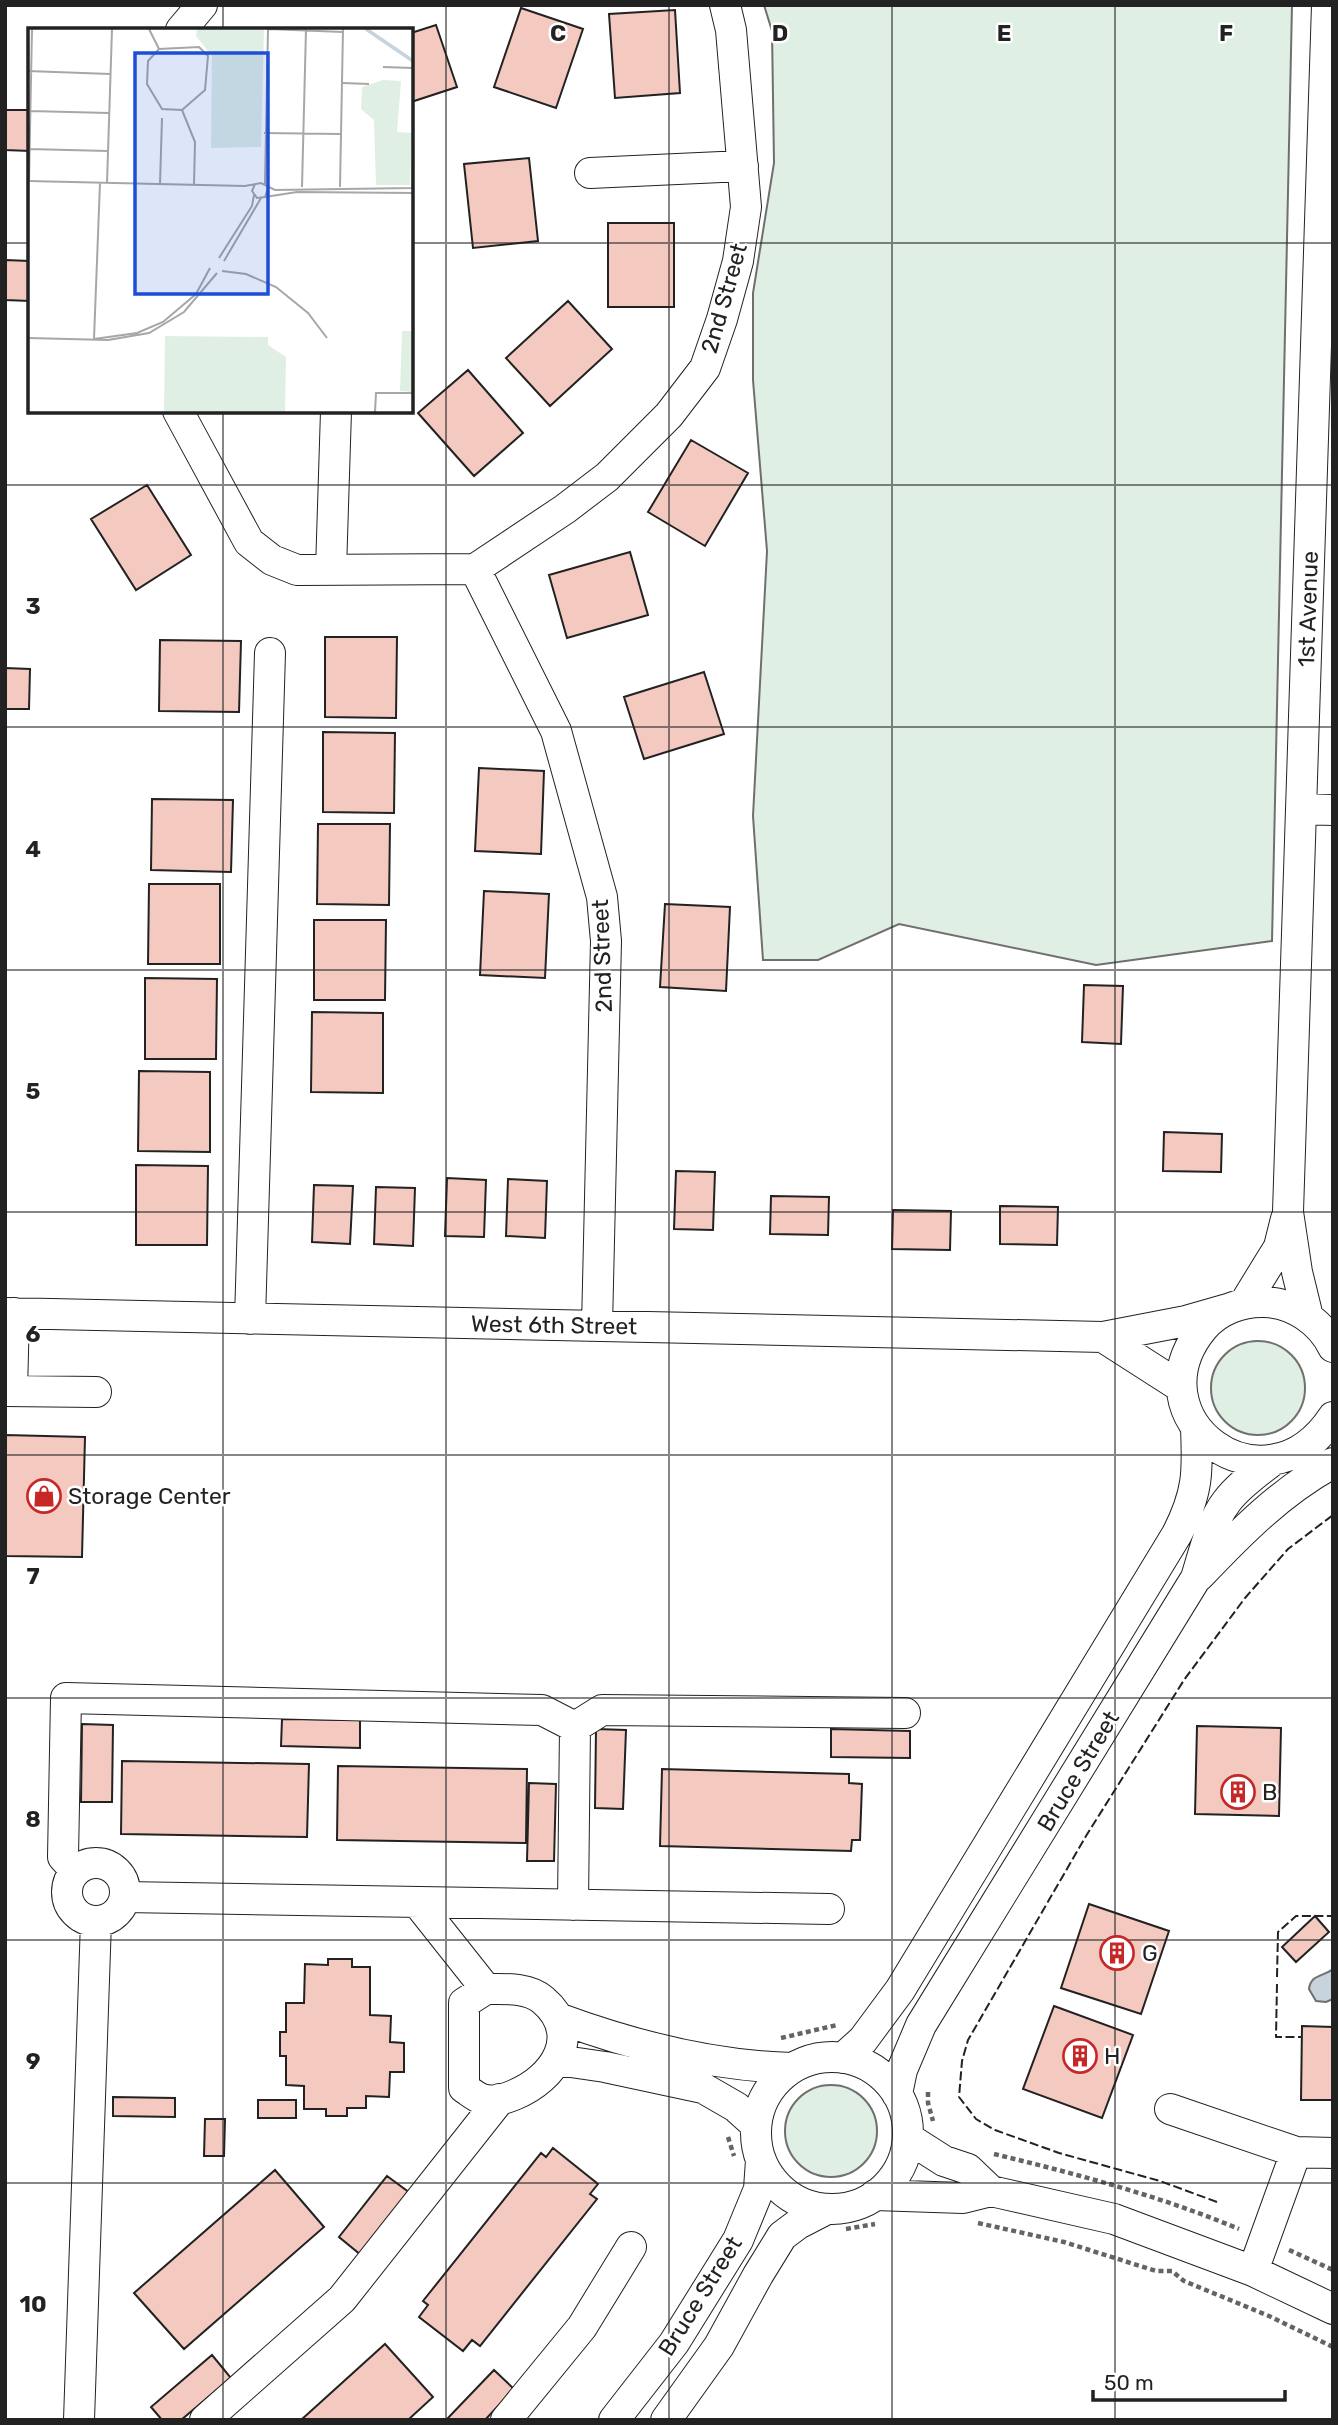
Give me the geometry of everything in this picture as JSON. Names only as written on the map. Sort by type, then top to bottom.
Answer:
[{"type":"street","points":[[183,28],[202,5]]},
{"type":"street","name":"2nd Street","points":[[597,1326],[606,941],[602,897],[556,731],[475,569],[565,509],[607,477],[668,415],[705,368],[738,261],[746,208],[731,30],[725,5]]},
{"type":"street","name":"1st Avenue","points":[[1325,1336],[1297,1272],[1288,1212],[1326,5]]},
{"type":"street","points":[[590,173],[743,166]]},
{"type":"street","points":[[179,413],[248,542],[272,560],[297,570],[475,569]]},
{"type":"street","points":[[331,570],[336,413]]},
{"type":"street","points":[[250,1319],[270,653]]},
{"type":"street","points":[[1301,809],[1333,810]]},
{"type":"street","name":"1st Avenue","points":[[1236,1306],[1279,1247],[1288,1212]]},
{"type":"street","name":"West 6th Street","points":[[10,1313],[1103,1337],[1186,1321],[1236,1306],[1266,1302],[1288,1307],[1325,1336]]},
{"type":"street","points":[[1236,1306],[1208,1322],[1192,1341],[1183,1363],[1181,1387],[1186,1409],[1196,1428],[1211,1444],[1230,1455],[1251,1461],[1272,1461],[1291,1456],[1320,1442],[1322,1433],[1333,1417]]},
{"type":"street","points":[[10,1313],[9,1391],[96,1392]]},
{"type":"street","points":[[1103,1337],[1181,1387]]},
{"type":"street","name":"Bruce Street","points":[[843,2057],[863,2040],[900,1990],[1177,1534],[1190,1508],[1195,1487],[1198,1468],[1196,1428]]},
{"type":"street","name":"Bruce Street","points":[[897,2094],[902,2070],[921,2025],[1196,1578],[1208,1538],[1226,1502],[1244,1483],[1272,1461]]},
{"type":"street","points":[[1196,1578],[1248,1525],[1286,1492],[1333,1463]]},
{"type":"street","points":[[76,1871],[63,1857],[66,1698],[542,1710],[575,1727]]},
{"type":"street","points":[[575,1727],[602,1710],[905,1713]]},
{"type":"street","points":[[573,1905],[575,1727]]},
{"type":"street","points":[[87,1864],[107,1864],[122,1878],[125,1897],[114,1914],[96,1921],[79,1915],[68,1900],[68,1883],[76,1871],[87,1864]]},
{"type":"street","points":[[125,1897],[829,1909]]},
{"type":"street","points":[[418,1902],[486,1989]]},
{"type":"street","points":[[79,2420],[96,1921]]},
{"type":"street","points":[[486,1989],[515,1989],[542,1999],[558,2018],[563,2040],[558,2060],[547,2075],[528,2089],[500,2099],[482,2099],[464,2088],[464,2003],[486,1989]]},
{"type":"street","points":[[558,2018],[609,2037],[710,2061],[792,2068]]},
{"type":"street","points":[[879,2209],[887,2185],[904,2156],[908,2138],[904,2108],[897,2094],[887,2080],[874,2070],[843,2057],[808,2060],[792,2068],[779,2078],[760,2108],[756,2143],[747,2163],[769,2176],[795,2200],[836,2219],[860,2203],[879,2209],[963,2198],[990,2191],[1114,2219],[1253,2271],[1333,2309]]},
{"type":"street","points":[[558,2060],[703,2088],[736,2107],[756,2125]]},
{"type":"street","points":[[205,2420],[342,2299],[500,2099]]},
{"type":"street","points":[[1170,2109],[1296,2152],[1333,2153]]},
{"type":"street","points":[[908,2138],[944,2161],[968,2169],[990,2191]]},
{"type":"street","points":[[1253,2271],[1296,2152]]},
{"type":"street","name":"Bruce Street","points":[[614,2420],[674,2343],[738,2240],[759,2189],[747,2163]]},
{"type":"street","name":"Bruce Street","points":[[666,2420],[719,2346],[782,2236],[798,2224],[836,2219]]},
{"type":"street","points":[[506,2420],[582,2327],[631,2247]]},
{"type":"path","points":[[776,2039],[841,2023]]},
{"type":"path","points":[[928,2088],[928,2103],[938,2127]]},
{"type":"path","points":[[723,2130],[747,2163]]},
{"type":"path","points":[[990,2153],[1089,2178],[1226,2223]]},
{"type":"path","points":[[836,2219],[879,2209]]},
{"type":"path","points":[[977,2223],[1064,2242],[1156,2271],[1172,2271],[1184,2281],[1269,2316],[1333,2347]]},
{"type":"path","points":[[1308,2258],[1333,2270]]},
{"type":"green space","points":[[764,5],[1292,5],[1272,941],[1096,965],[899,924],[818,960],[763,960],[753,816],[767,551],[753,380],[753,293],[774,163],[772,31]]},
{"type":"green space","points":[[1258,1341],[1276,1344],[1291,1355],[1302,1370],[1305,1388],[1302,1406],[1291,1421],[1276,1432],[1258,1435],[1240,1432],[1225,1421],[1214,1406],[1211,1388],[1214,1370],[1225,1355],[1240,1344]]},
{"type":"green space","points":[[831,2085],[849,2088],[864,2098],[874,2113],[877,2131],[874,2149],[864,2164],[849,2174],[831,2177],[813,2174],[798,2164],[788,2149],[785,2131],[788,2113],[798,2098],[813,2088]]},
{"type":"shaded area","points":[[1333,1969],[1333,1999],[1326,2002],[1316,2001],[1309,1989],[1310,1984],[1315,1978]]},
{"type":"building","points":[[521,8],[583,29],[556,108],[494,87]]},
{"type":"building","points":[[675,10],[680,93],[615,98],[609,14]]},
{"type":"building","points":[[436,25],[457,87],[413,101],[413,32]]},
{"type":"building","points":[[5,110],[28,110],[28,151],[5,150]]},
{"type":"building","points":[[529,158],[538,241],[473,248],[464,164]]},
{"type":"building","points":[[608,223],[674,223],[674,307],[608,307]]},
{"type":"building","points":[[5,260],[28,261],[28,301],[5,300]]},
{"type":"building","points":[[568,301],[612,349],[550,406],[506,358]]},
{"type":"building","points":[[468,370],[523,433],[474,476],[418,413]]},
{"type":"building","points":[[691,440],[748,473],[705,546],[648,512]]},
{"type":"building","points":[[147,485],[191,555],[136,590],[91,519]]},
{"type":"building","points":[[630,552],[648,615],[567,638],[549,575]]},
{"type":"building","points":[[325,637],[397,637],[396,718],[325,717]]},
{"type":"building","points":[[160,640],[241,641],[239,712],[159,711]]},
{"type":"building","points":[[5,668],[30,669],[29,709],[5,709]]},
{"type":"building","points":[[704,672],[724,734],[644,759],[624,697]]},
{"type":"building","points":[[323,732],[395,733],[394,813],[323,812]]},
{"type":"building","points":[[479,768],[544,771],[541,854],[475,851]]},
{"type":"building","points":[[152,799],[233,800],[231,872],[151,870]]},
{"type":"building","points":[[318,824],[390,824],[389,905],[317,904]]},
{"type":"building","points":[[149,884],[220,884],[220,964],[148,964]]},
{"type":"building","points":[[484,891],[549,894],[545,978],[480,975]]},
{"type":"building","points":[[665,904],[730,907],[726,991],[660,987]]},
{"type":"building","points":[[314,920],[386,920],[385,1000],[314,1000]]},
{"type":"building","points":[[145,978],[217,979],[216,1059],[145,1059]]},
{"type":"building","points":[[1084,985],[1123,986],[1121,1044],[1082,1042]]},
{"type":"building","points":[[312,1012],[383,1013],[383,1093],[311,1092]]},
{"type":"building","points":[[139,1071],[210,1072],[210,1152],[138,1151]]},
{"type":"building","points":[[1164,1132],[1222,1134],[1221,1172],[1163,1171]]},
{"type":"building","points":[[136,1165],[208,1166],[207,1245],[136,1245]]},
{"type":"building","points":[[676,1171],[715,1172],[713,1230],[674,1229]]},
{"type":"building","points":[[447,1178],[486,1180],[484,1237],[445,1236]]},
{"type":"building","points":[[508,1179],[547,1181],[545,1238],[506,1236]]},
{"type":"building","points":[[314,1185],[353,1186],[350,1244],[312,1242]]},
{"type":"building","points":[[376,1187],[415,1188],[413,1246],[374,1244]]},
{"type":"building","points":[[771,1196],[829,1197],[828,1235],[770,1234]]},
{"type":"building","points":[[1000,1206],[1058,1207],[1057,1245],[1000,1244]]},
{"type":"building","points":[[893,1210],[951,1211],[950,1250],[892,1249]]},
{"type":"building","name":"Storage Center","points":[[5,1435],[85,1437],[82,1557],[5,1556]]},
{"type":"building","points":[[282,1719],[360,1720],[360,1748],[281,1746]]},
{"type":"building","points":[[82,1724],[113,1725],[112,1802],[81,1802]]},
{"type":"building","name":"B","points":[[1197,1726],[1281,1728],[1279,1816],[1195,1814]]},
{"type":"building","points":[[596,1729],[626,1730],[623,1809],[595,1808]]},
{"type":"building","points":[[831,1729],[910,1731],[910,1758],[831,1757]]},
{"type":"building","points":[[122,1761],[309,1764],[307,1837],[121,1834]]},
{"type":"building","points":[[338,1766],[527,1769],[526,1843],[337,1840]]},
{"type":"building","points":[[662,1769],[849,1774],[849,1783],[862,1784],[860,1840],[852,1840],[851,1851],[660,1846]]},
{"type":"building","points":[[529,1783],[556,1784],[554,1861],[527,1861]]},
{"type":"building","name":"G","points":[[1089,1904],[1169,1931],[1141,2014],[1061,1988]]},
{"type":"building","points":[[1315,1916],[1329,1932],[1296,1962],[1282,1947]]},
{"type":"building","points":[[328,1959],[352,1959],[352,1967],[370,1967],[370,2015],[391,2016],[390,2042],[404,2043],[404,2072],[390,2072],[389,2097],[366,2096],[366,2108],[347,2108],[347,2116],[326,2116],[326,2109],[304,2109],[304,2086],[286,2085],[286,2056],[280,2056],[280,2032],[286,2032],[286,2003],[304,2003],[305,1964],[328,1965]]},
{"type":"building","name":"H","points":[[1054,2006],[1133,2035],[1102,2118],[1023,2089]]},
{"type":"building","points":[[1302,2026],[1333,2027],[1333,2100],[1301,2100]]},
{"type":"building","points":[[113,2097],[175,2098],[175,2117],[113,2116]]},
{"type":"building","points":[[258,2100],[296,2100],[296,2118],[258,2118]]},
{"type":"building","points":[[205,2119],[225,2119],[224,2156],[204,2156]]},
{"type":"building","points":[[553,2148],[598,2184],[590,2194],[597,2199],[480,2346],[472,2340],[463,2351],[419,2317],[428,2305],[423,2301],[541,2153],[546,2157]]},
{"type":"building","points":[[275,2170],[324,2227],[184,2349],[134,2293]]},
{"type":"building","points":[[387,2176],[410,2193],[361,2255],[339,2237]]},
{"type":"building","points":[[385,2344],[433,2397],[408,2420],[301,2420]]},
{"type":"building","points":[[212,2355],[231,2378],[181,2420],[162,2420],[151,2407]]},
{"type":"building","points":[[494,2370],[514,2389],[485,2420],[446,2420]]},
{"type":"fence","points":[[1217,2202],[1160,2181],[1059,2153],[995,2130],[976,2119],[959,2097],[962,2061],[968,2040],[1086,1836],[1184,1680],[1245,1598],[1288,1549],[1333,1515]]},
{"type":"fence","points":[[1277,1977],[1278,1932],[1296,1916],[1333,1916]]},
{"type":"fence","points":[[1277,1984],[1276,2037],[1302,2037]]},
{"type":"place","name":"Storage Center","points":[[44,1496]]},
{"type":"place","name":"B","points":[[1238,1792]]},
{"type":"place","name":"G","points":[[1117,1953]]},
{"type":"place","name":"H","points":[[1080,2056]]}]
